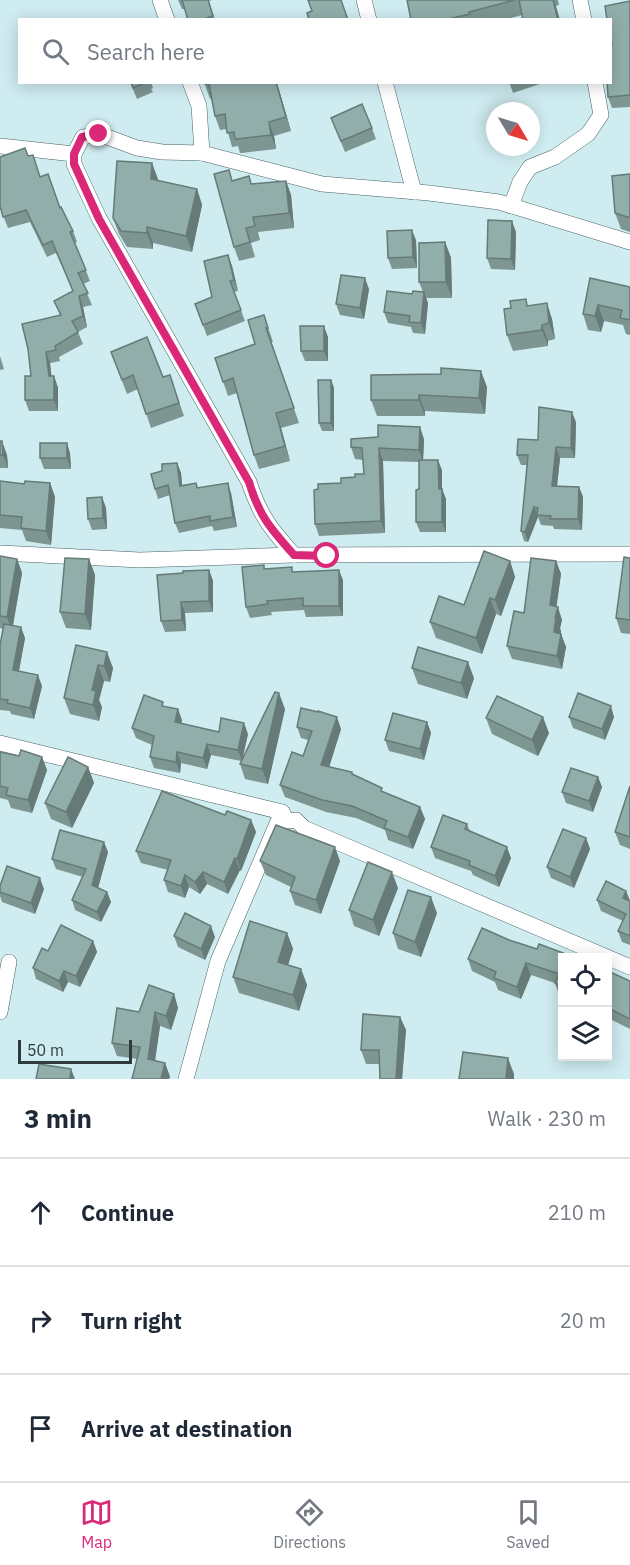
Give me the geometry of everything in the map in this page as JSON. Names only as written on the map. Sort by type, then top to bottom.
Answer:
[{"type":"street","points":[[160,0],[166,18]]},
{"type":"street","points":[[364,0],[368,18]]},
{"type":"street","points":[[580,0],[584,18]]},
{"type":"street","points":[[191,84],[199,106],[202,153]]},
{"type":"street","points":[[386,84],[414,192]]},
{"type":"street","points":[[511,206],[520,182],[530,167],[555,157],[588,134],[601,115],[595,84]]},
{"type":"street","points":[[294,555],[274,535],[257,507],[249,482],[99,219],[74,164],[74,154],[82,137],[99,134],[137,148],[162,152],[202,153],[322,184],[498,202],[630,242]]},
{"type":"street","points":[[0,146],[74,154]]},
{"type":"street","points":[[0,553],[140,560],[294,555],[630,554]]},
{"type":"street","points":[[0,743],[282,813],[287,821],[296,820],[304,828],[630,967]]},
{"type":"street","points":[[186,1079],[219,961],[282,813]]},
{"type":"street","points":[[0,1012],[9,962]]},
{"type":"building","points":[[182,0],[208,0],[213,16],[187,18]]},
{"type":"building","points":[[308,0],[341,0],[347,18],[308,18],[307,13],[312,11]]},
{"type":"building","points":[[407,0],[515,0],[453,18],[411,18]]},
{"type":"building","points":[[519,0],[553,0],[558,18],[523,18]]},
{"type":"building","points":[[630,1],[630,95],[608,97],[607,84],[612,84],[612,18],[607,18],[605,6]]},
{"type":"building","points":[[209,84],[277,84],[286,117],[269,122],[271,135],[235,139],[234,132],[227,133],[225,114],[215,116]]},
{"type":"building","points":[[362,104],[372,128],[341,141],[331,118]]},
{"type":"building","points":[[25,148],[28,156],[33,155],[40,177],[48,174],[60,208],[73,231],[70,232],[86,270],[78,273],[88,293],[79,296],[83,316],[72,321],[78,332],[55,346],[56,350],[46,352],[49,376],[54,376],[54,400],[25,400],[25,376],[31,376],[22,324],[61,315],[54,301],[73,291],[52,241],[43,245],[26,210],[3,217],[0,206],[0,157]]},
{"type":"building","points":[[117,161],[152,163],[151,179],[197,189],[186,236],[147,227],[147,233],[121,231],[113,218]]},
{"type":"building","points":[[229,170],[232,181],[249,176],[251,184],[286,181],[289,213],[253,217],[255,226],[246,228],[250,242],[234,247],[214,174]]},
{"type":"building","points":[[630,174],[630,217],[627,217],[615,213],[612,176]]},
{"type":"building","points":[[488,220],[512,221],[511,259],[487,258]]},
{"type":"building","points":[[412,230],[413,257],[388,258],[387,231]]},
{"type":"building","points":[[445,242],[446,282],[419,282],[419,243]]},
{"type":"building","points":[[228,255],[234,280],[230,281],[241,310],[203,325],[195,304],[212,297],[204,261]]},
{"type":"building","points":[[341,275],[365,278],[360,308],[336,304]]},
{"type":"building","points":[[590,278],[630,287],[630,320],[620,318],[622,310],[598,305],[595,316],[583,314]]},
{"type":"building","points":[[387,291],[412,294],[413,291],[424,292],[421,323],[409,322],[410,316],[384,312]]},
{"type":"building","points":[[526,299],[527,306],[547,303],[549,323],[542,325],[542,330],[507,335],[504,309],[511,308],[510,301]]},
{"type":"building","points":[[264,315],[268,328],[266,328],[294,408],[276,413],[285,446],[254,455],[233,378],[223,382],[215,358],[255,344],[248,320]]},
{"type":"building","points":[[300,326],[324,326],[324,351],[301,351]]},
{"type":"building","points":[[147,337],[163,377],[170,375],[179,403],[146,414],[133,375],[122,380],[111,352]]},
{"type":"building","points":[[441,368],[481,371],[479,398],[419,395],[419,400],[371,400],[371,375],[441,374]]},
{"type":"building","points":[[318,380],[331,380],[331,423],[319,423]]},
{"type":"building","points":[[539,407],[572,412],[571,448],[556,447],[552,486],[579,487],[578,519],[550,519],[551,516],[537,515],[538,508],[534,507],[525,532],[521,531],[528,455],[517,455],[518,439],[538,440]]},
{"type":"building","points":[[378,425],[420,427],[419,450],[379,448],[381,521],[315,524],[314,490],[318,489],[318,484],[341,483],[341,478],[364,474],[362,448],[351,447],[351,439],[378,437]]},
{"type":"building","points":[[0,441],[2,441],[3,455],[0,455]]},
{"type":"building","points":[[40,443],[67,443],[67,458],[40,458]]},
{"type":"building","points":[[419,460],[438,460],[439,489],[442,489],[442,522],[416,522]]},
{"type":"building","points":[[177,463],[180,486],[196,483],[197,488],[228,483],[233,517],[210,521],[210,516],[175,523],[168,485],[155,489],[151,474],[162,471],[162,464]]},
{"type":"building","points":[[0,481],[24,484],[25,481],[50,483],[46,531],[21,528],[22,517],[0,515]]},
{"type":"building","points":[[102,497],[103,518],[88,519],[87,498]]},
{"type":"building","points":[[484,551],[510,561],[495,600],[490,598],[476,638],[430,622],[439,596],[464,605]]},
{"type":"building","points":[[0,556],[17,559],[7,617],[0,616]]},
{"type":"building","points":[[624,557],[630,558],[630,620],[616,618]]},
{"type":"building","points":[[65,558],[89,559],[85,614],[60,612]]},
{"type":"building","points":[[531,558],[556,561],[550,605],[558,607],[554,632],[561,634],[557,656],[507,646],[514,611],[524,613]]},
{"type":"building","points":[[264,565],[264,569],[292,567],[292,572],[339,570],[339,606],[303,606],[303,598],[267,601],[268,604],[246,607],[242,567]]},
{"type":"building","points":[[209,570],[209,601],[181,602],[182,620],[161,621],[157,575]]},
{"type":"building","points":[[4,624],[21,627],[13,670],[38,675],[30,708],[7,703],[8,700],[0,699],[0,645]]},
{"type":"building","points":[[76,645],[107,652],[104,666],[98,665],[92,690],[96,691],[93,705],[64,698]]},
{"type":"building","points":[[418,647],[468,662],[461,683],[412,668]]},
{"type":"building","points":[[275,692],[279,693],[262,769],[240,764]]},
{"type":"building","points":[[578,693],[611,706],[602,729],[569,717]]},
{"type":"building","points":[[144,695],[163,702],[162,706],[178,709],[175,722],[219,732],[221,718],[244,723],[238,750],[207,744],[203,758],[177,752],[176,762],[150,757],[154,736],[132,728]]},
{"type":"building","points":[[497,696],[543,717],[532,740],[486,718]]},
{"type":"building","points":[[301,708],[337,717],[321,765],[352,772],[382,788],[381,791],[420,807],[408,837],[384,828],[387,821],[352,806],[322,800],[280,785],[292,752],[303,756],[312,731],[297,727]]},
{"type":"building","points":[[393,713],[427,722],[420,749],[385,740]]},
{"type":"building","points":[[21,750],[42,757],[28,800],[6,795],[8,788],[0,786],[0,752],[19,756]]},
{"type":"building","points":[[68,757],[88,767],[66,812],[45,803]]},
{"type":"building","points":[[571,768],[598,777],[589,801],[562,792]]},
{"type":"building","points":[[630,786],[630,837],[615,832]]},
{"type":"building","points":[[162,791],[225,815],[227,811],[251,820],[237,859],[235,858],[224,882],[203,872],[195,882],[185,875],[181,886],[164,880],[171,860],[136,851]]},
{"type":"building","points":[[443,815],[467,824],[465,829],[507,847],[495,876],[469,865],[470,861],[431,847]]},
{"type":"building","points":[[276,825],[335,847],[316,900],[290,891],[295,877],[260,861]]},
{"type":"building","points":[[563,829],[586,838],[570,877],[547,867]]},
{"type":"building","points":[[60,830],[104,842],[92,885],[107,892],[97,912],[72,900],[86,869],[52,859]]},
{"type":"building","points":[[368,862],[392,872],[373,920],[349,910]]},
{"type":"building","points":[[7,866],[40,878],[31,903],[0,892]]},
{"type":"building","points":[[606,881],[626,891],[623,898],[630,901],[630,936],[618,931],[626,914],[597,900]]},
{"type":"building","points":[[408,890],[431,897],[415,942],[393,933]]},
{"type":"building","points":[[185,913],[211,926],[201,949],[174,936]]},
{"type":"building","points":[[250,921],[287,933],[278,962],[301,969],[293,995],[233,977]]},
{"type":"building","points":[[61,925],[93,941],[76,976],[64,971],[59,981],[33,968],[42,948],[48,951]]},
{"type":"building","points":[[482,928],[537,949],[539,944],[562,953],[558,953],[558,974],[526,963],[517,987],[494,978],[496,972],[468,959]]},
{"type":"building","points":[[612,973],[630,981],[630,1019],[612,1010]]},
{"type":"building","points":[[149,985],[174,994],[166,1016],[155,1012],[148,1059],[165,1063],[161,1079],[132,1079],[140,1047],[112,1043],[117,1008],[139,1012]]},
{"type":"building","points":[[363,1014],[400,1017],[396,1079],[380,1079],[379,1050],[361,1050]]},
{"type":"building","points":[[463,1052],[508,1058],[506,1079],[459,1079]]},
{"type":"building","points":[[39,1064],[71,1069],[70,1079],[36,1079]]},
{"type":"route","points":[[99,134],[82,137],[74,154],[74,164],[99,219],[249,482],[257,507],[274,535],[294,555],[327,556]]}]
